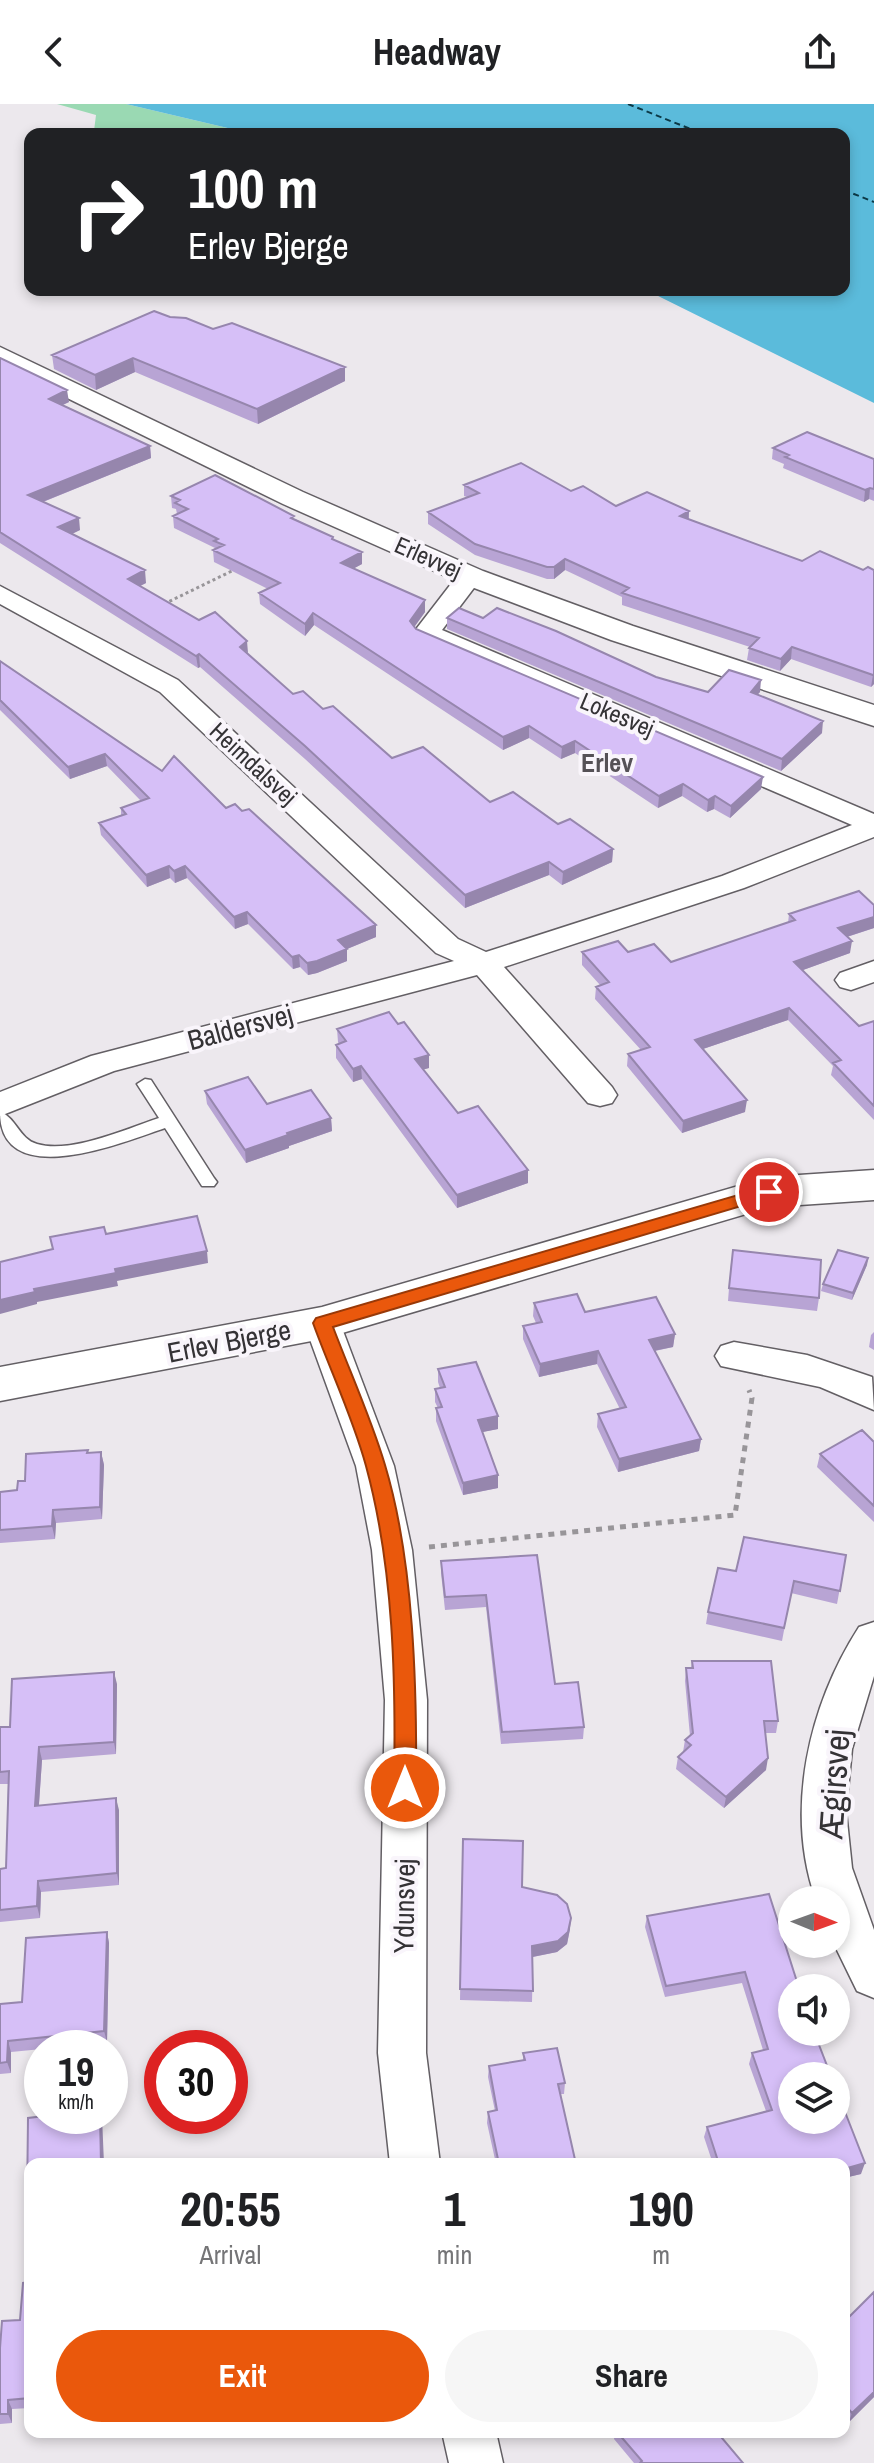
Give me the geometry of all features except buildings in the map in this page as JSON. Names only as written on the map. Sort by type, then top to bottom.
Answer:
[{"type":"street","name":"Erlevvej","points":[[0,355],[340,519],[470,576],[571,615],[874,716]]},
{"type":"street","name":"Lokesvej","points":[[470,576],[426,633],[874,826]]},
{"type":"street","name":"Heimdalsvej","points":[[0,594],[169,686],[447,946],[484,963]]},
{"type":"street","name":"Baldersvej","points":[[0,1105],[103,1063],[484,963],[733,882],[874,826]]},
{"type":"street","points":[[484,963],[600,1095]]},
{"type":"street","name":"Erlev Bjerge","points":[[0,1384],[322,1323],[769,1192],[874,1185]]},
{"type":"street","name":"Ydunsvej","points":[[322,1323],[375,1466],[392,1550],[406,1700],[402,2053],[414,2158]]},
{"type":"street","points":[[734,1356],[816,1371],[860,1386],[874,1396]]},
{"type":"street","name":"Ægirsvej","points":[[874,1639],[861,1657],[833,1728],[825,1804],[829,1869],[863,1958],[874,1976]]},
{"type":"street","points":[[470,2438],[476,2463]]},
{"type":"lane","points":[[145,1084],[208,1182]]},
{"type":"lane","points":[[0,1118],[21,1144],[59,1152],[168,1121]]},
{"type":"path","points":[[159,607],[242,566]]},
{"type":"path","points":[[392,1550],[735,1515],[752,1398],[734,1356]]},
{"type":"green space","points":[[57,104],[126,104],[228,128],[94,128],[96,115]]},
{"type":"water","points":[[126,104],[874,104],[874,403],[658,296],[850,296],[850,128],[228,128]]},
{"type":"ferry route","points":[[628,104],[688,128]]},
{"type":"ferry route","points":[[850,192],[874,202]]},
{"type":"district","name":"Erlev","points":[[607,763]]},
{"type":"route","points":[[405,1788],[406,1700],[392,1550],[375,1466],[322,1323],[769,1192]]}]
